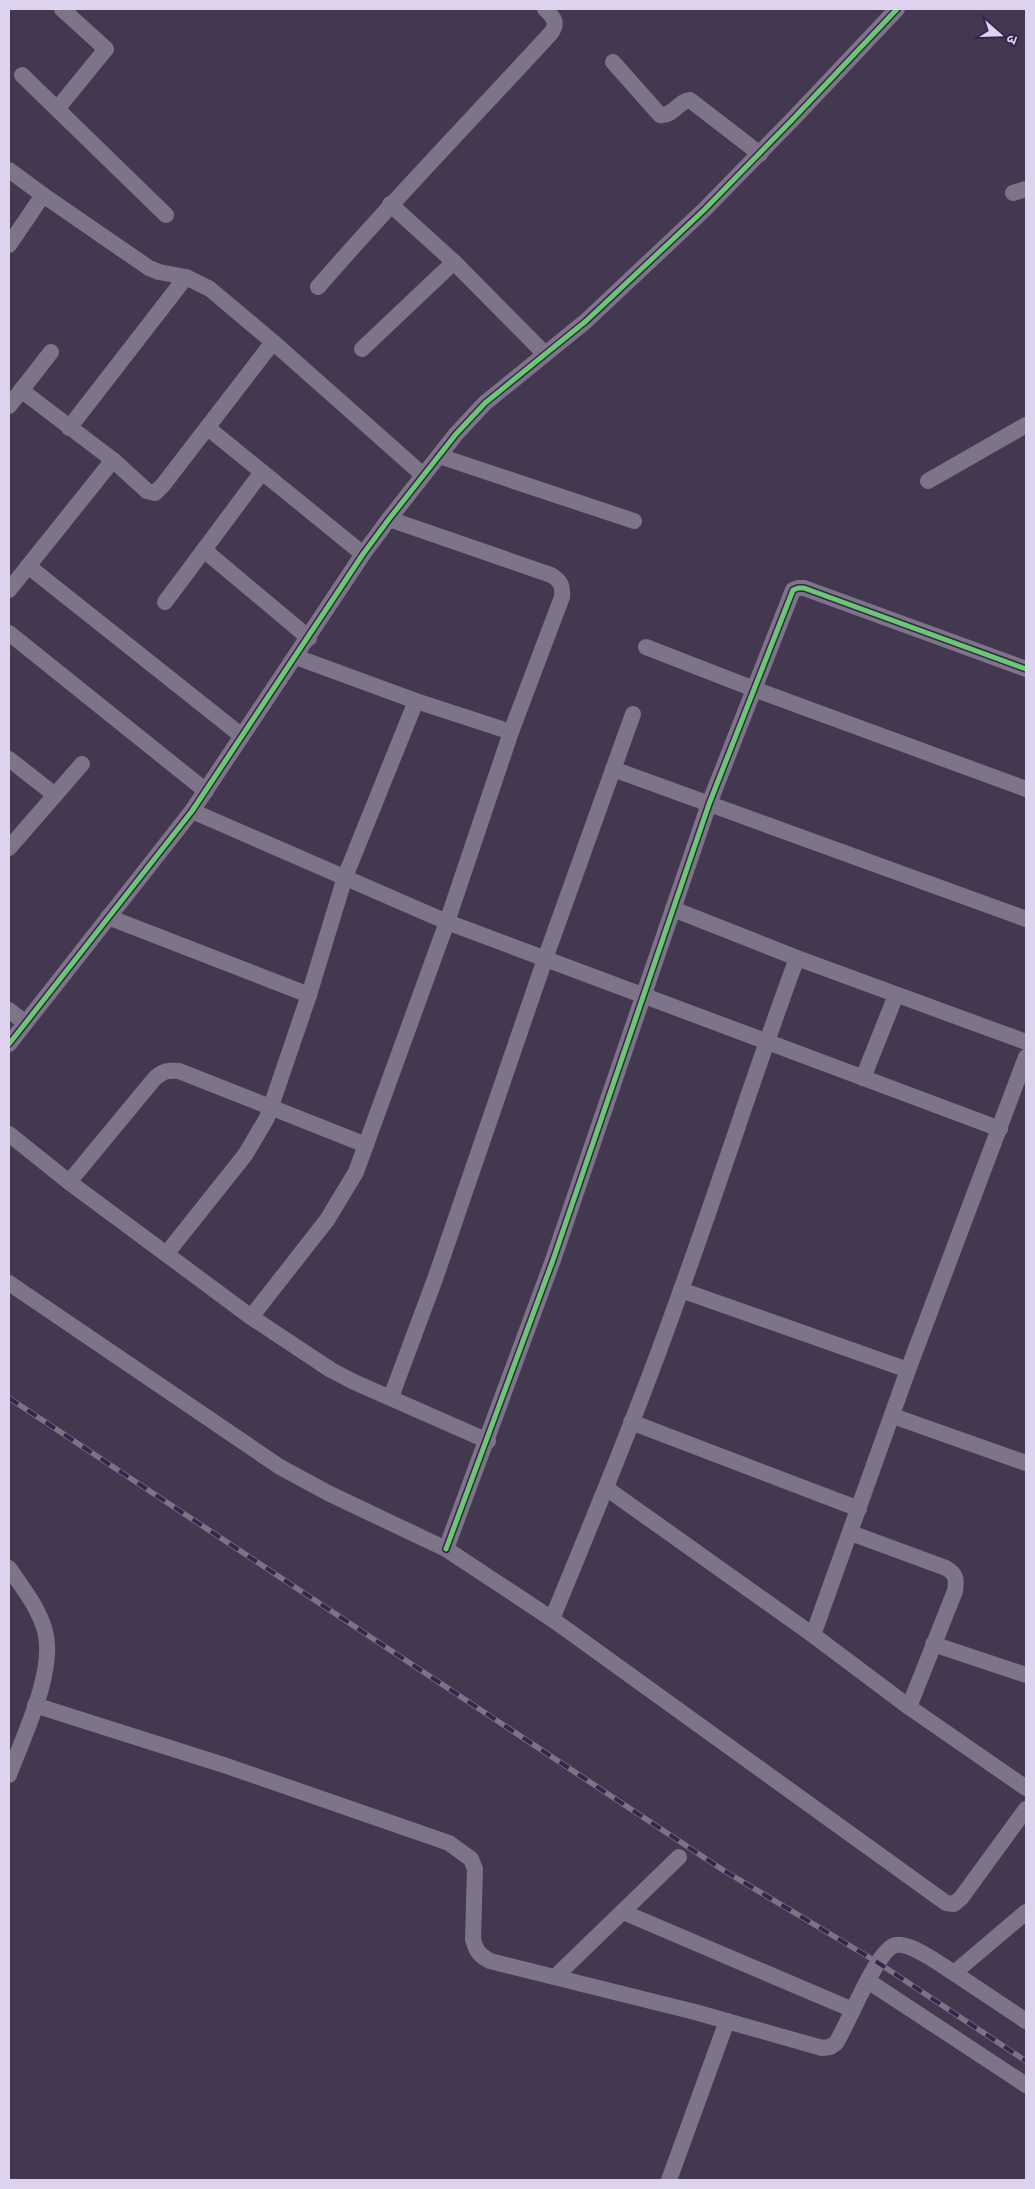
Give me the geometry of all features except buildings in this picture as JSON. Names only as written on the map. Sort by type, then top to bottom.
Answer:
[{"type":"street","points":[[57,109],[106,49],[62,9]]},
{"type":"street","points":[[318,287],[390,204],[458,135],[551,33],[556,26],[556,21],[545,9]]},
{"type":"street","points":[[9,1044],[24,1022],[192,811],[363,554],[389,518],[439,456],[485,403],[586,321],[704,210],[760,154],[897,9]]},
{"type":"street","points":[[613,62],[660,115],[669,114],[681,103],[690,100],[760,154]]},
{"type":"street","points":[[22,75],[166,215]]},
{"type":"street","points":[[9,170],[149,268],[158,272],[186,277],[210,289],[273,342],[423,475]]},
{"type":"street","points":[[9,245],[44,195]]},
{"type":"street","points":[[390,204],[454,262],[545,354]]},
{"type":"street","points":[[362,349],[454,262]]},
{"type":"street","points":[[70,428],[186,277]]},
{"type":"street","points":[[21,390],[113,460],[147,491],[155,493],[208,428],[273,342]]},
{"type":"street","points":[[9,406],[51,352]]},
{"type":"street","points":[[928,481],[1026,425]]},
{"type":"street","points":[[208,428],[363,554]]},
{"type":"street","points":[[439,456],[634,522]]},
{"type":"street","points":[[9,590],[113,460]]},
{"type":"street","points":[[165,602],[262,472]]},
{"type":"street","points":[[251,1317],[335,1208],[356,1172],[447,922],[512,732],[562,597],[563,587],[559,579],[389,518]]},
{"type":"street","points":[[204,550],[308,638]]},
{"type":"street","points":[[28,566],[242,736]]},
{"type":"street","points":[[446,1549],[488,1441],[553,1260],[709,804],[793,590],[798,588],[1026,669]]},
{"type":"street","points":[[9,633],[206,791]]},
{"type":"street","points":[[646,647],[754,689],[1026,789]]},
{"type":"street","points":[[296,657],[416,701],[512,732]]},
{"type":"street","points":[[167,1254],[258,1137],[272,1106],[309,995],[345,877],[416,701]]},
{"type":"street","points":[[391,1398],[435,1280],[545,959],[633,714]]},
{"type":"street","points":[[9,759],[55,795]]},
{"type":"street","points":[[9,848],[82,764]]},
{"type":"street","points":[[613,769],[1026,918]]},
{"type":"street","points":[[192,811],[447,922],[1000,1129]]},
{"type":"street","points":[[673,909],[796,958],[1026,1042]]},
{"type":"street","points":[[108,917],[309,995]]},
{"type":"street","points":[[552,1619],[606,1488],[681,1290],[796,958]]},
{"type":"street","points":[[863,1078],[896,995]]},
{"type":"street","points":[[9,1010],[24,1022]]},
{"type":"street","points":[[813,1635],[908,1370],[1026,1057]]},
{"type":"street","points":[[69,1182],[162,1072],[179,1071],[272,1106],[366,1145]]},
{"type":"street","points":[[9,1134],[69,1182],[251,1317],[331,1370],[488,1441]]},
{"type":"street","points":[[9,1284],[280,1467],[330,1494],[446,1549],[552,1619],[946,1903],[954,1904],[961,1898],[1024,1816]]},
{"type":"street","points":[[681,1290],[908,1370]]},
{"type":"street","points":[[893,1416],[1026,1463]]},
{"type":"street","points":[[631,1422],[858,1510]]},
{"type":"street","points":[[606,1488],[813,1635],[909,1707],[1026,1788]]},
{"type":"street","points":[[851,1533],[946,1568],[954,1573],[957,1581],[955,1591],[909,1707]]},
{"type":"street","points":[[9,1568],[36,1610],[46,1631],[48,1655],[44,1678],[35,1705],[13,1753],[9,1775]]},
{"type":"street","points":[[933,1644],[1026,1676]]},
{"type":"street","points":[[35,1705],[224,1765],[449,1843],[471,1859],[475,1869],[473,1939],[475,1950],[480,1956],[490,1961],[727,2021],[822,2048],[830,2047],[841,2035],[877,1962],[887,1949],[895,1945],[916,1950],[1026,2021]]},
{"type":"street","points":[[555,1978],[679,1856]]},
{"type":"street","points":[[623,1912],[853,2010]]},
{"type":"street","points":[[954,1973],[1026,1912]]},
{"type":"street","points":[[868,1981],[1026,2085]]},
{"type":"street","points":[[669,2180],[727,2021]]},
{"type":"railway","points":[[9,1398],[723,1870],[877,1962],[1026,2061]]},
{"type":"cycle path","points":[[9,1044],[192,811],[363,554],[456,434],[485,403],[586,321],[704,210],[897,9]]},
{"type":"cycle path","points":[[446,1549],[553,1260],[709,804],[793,590],[804,588],[1026,669]]}]
